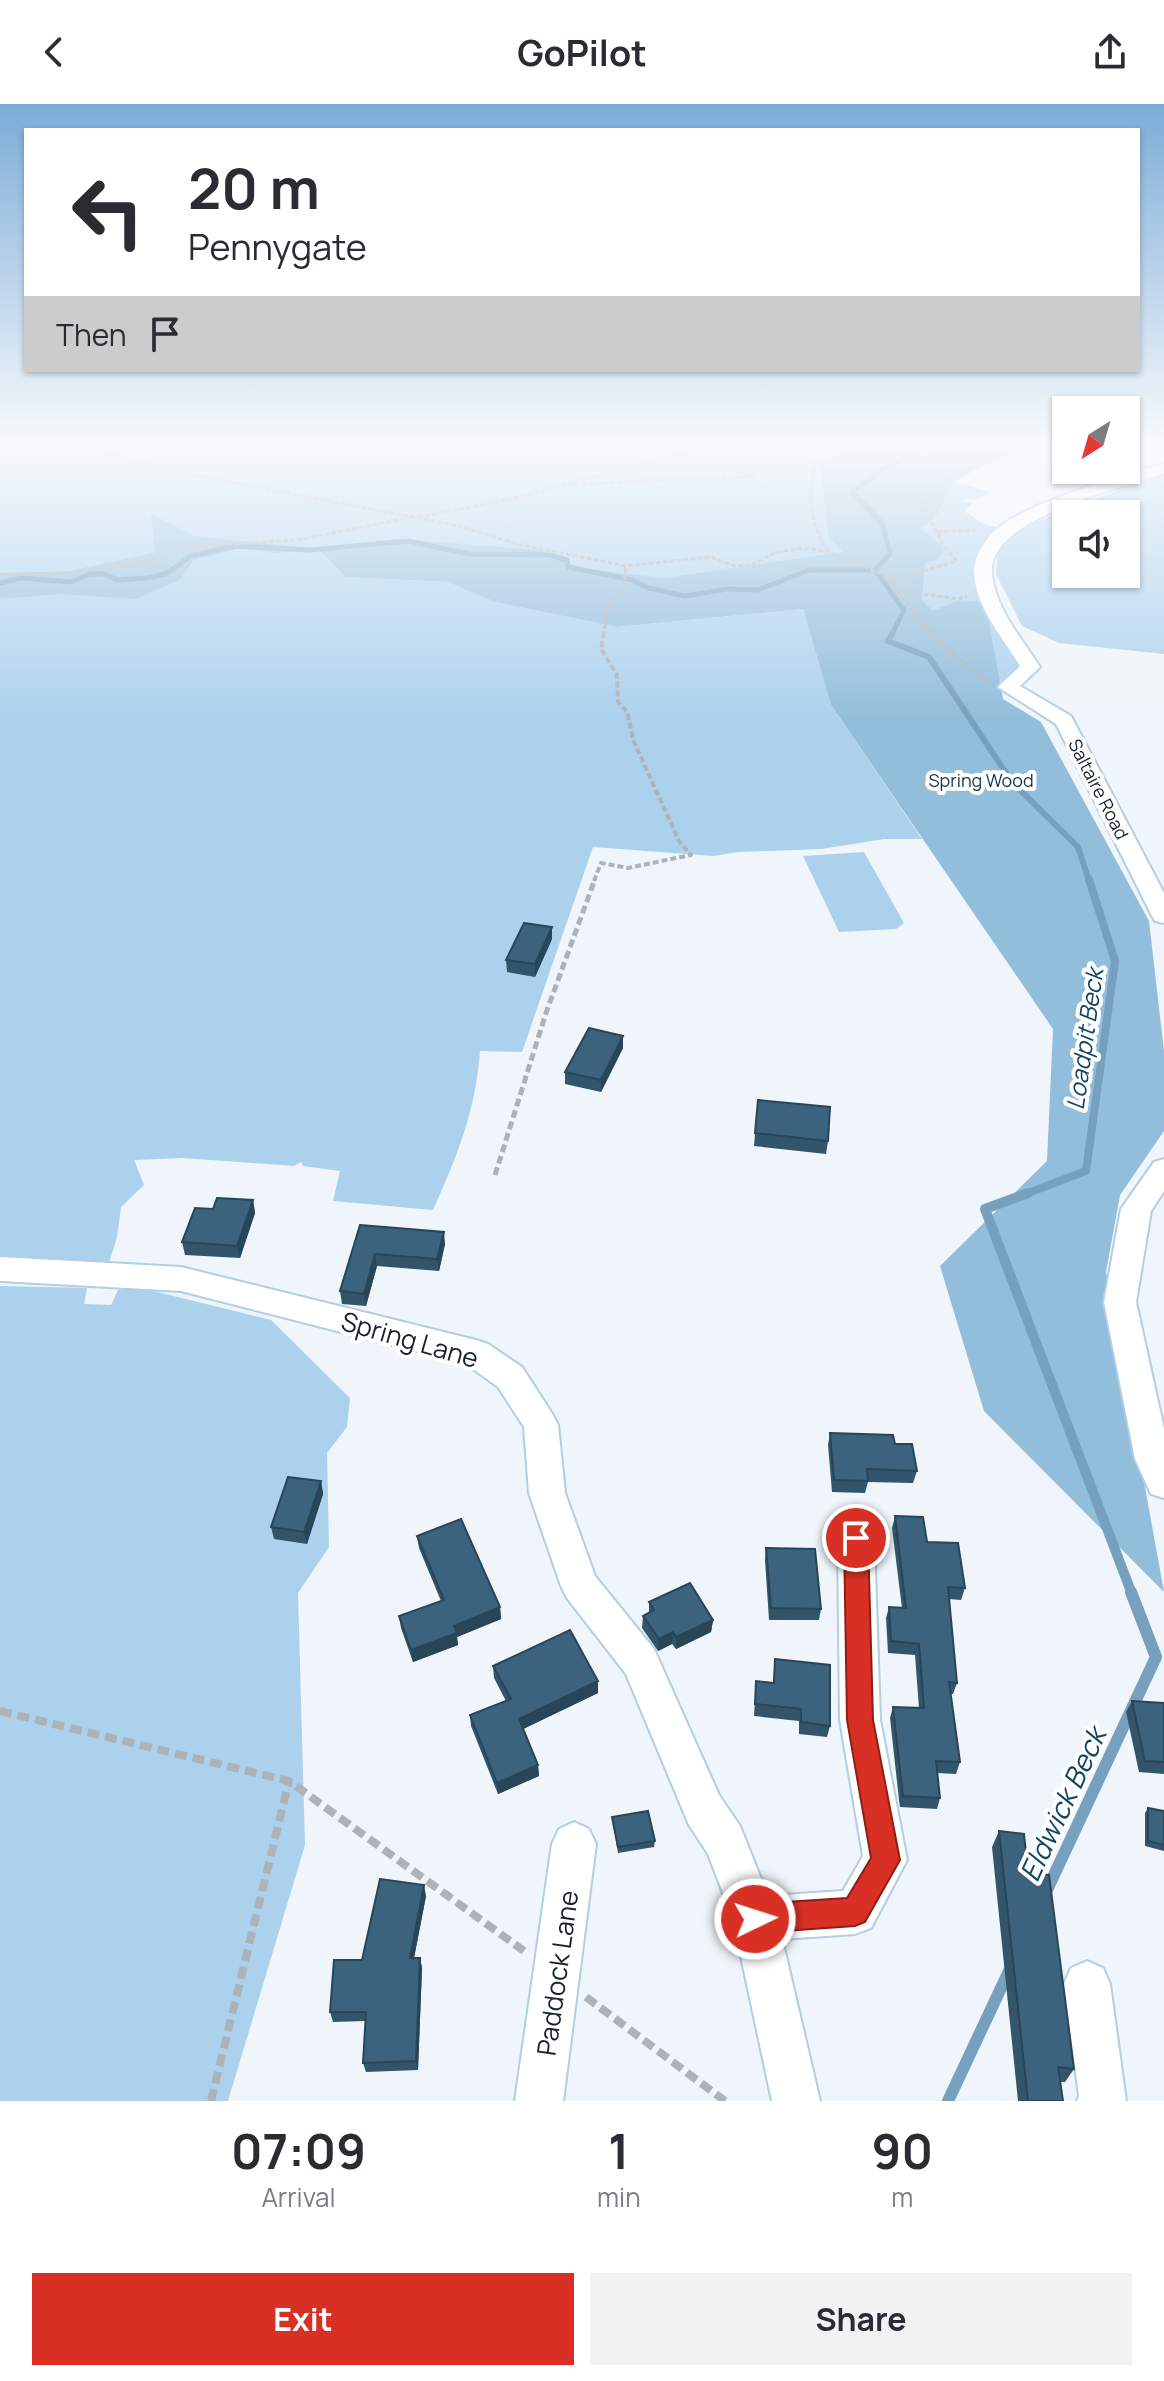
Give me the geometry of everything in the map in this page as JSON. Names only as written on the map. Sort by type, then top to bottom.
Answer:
[{"type":"street","points":[[1002,534],[989,548],[982,571],[990,598],[1030,667],[1008,687]]},
{"type":"street","name":"Saltaire Road","points":[[1008,687],[1064,720],[1164,916]]},
{"type":"street","points":[[1164,1169],[1136,1209],[1120,1302],[1153,1459],[1164,1483]]},
{"type":"street","name":"Spring Lane","points":[[0,1269],[181,1279],[476,1353],[510,1377],[541,1425],[547,1493],[580,1586],[640,1662],[704,1810],[725,1841],[755,1919],[796,2101]]},
{"type":"street","points":[[755,1919],[855,1912],[885,1860],[860,1720],[856,1538]]},
{"type":"street","name":"Paddock Lane","points":[[539,2101],[574,1844]]},
{"type":"street","points":[[1087,1984],[1103,2097],[1101,2101]]},
{"type":"path","points":[[0,574],[69,573],[151,561],[192,546],[297,540],[327,534]]},
{"type":"path","points":[[484,534],[626,566],[711,557],[734,566],[751,565],[776,552],[804,548],[830,552],[884,575],[938,641],[986,682],[1008,687]]},
{"type":"path","points":[[815,534],[830,552]]},
{"type":"path","points":[[890,581],[957,561],[938,534]]},
{"type":"path","points":[[854,562],[861,558]]},
{"type":"path","points":[[495,1175],[546,1013],[601,863],[628,868],[691,855],[679,841],[634,742],[627,712],[618,702],[617,675],[601,649],[609,604],[624,588],[626,566]]},
{"type":"path","points":[[896,590],[959,599],[974,593],[990,598]]},
{"type":"path","points":[[0,1711],[289,1781],[558,1975],[725,2101]]},
{"type":"path","points":[[211,2101],[289,1781]]},
{"type":"shaded area","points":[[0,534],[154,534],[155,552],[68,571],[0,573]]},
{"type":"shaded area","points":[[175,534],[996,534],[980,563],[1023,662],[1011,681],[996,681],[935,632],[715,586],[319,550],[345,577],[447,582],[495,602],[617,627],[803,609],[831,705],[922,839],[884,839],[821,849],[738,852],[714,856],[593,847],[522,1052],[480,1051],[464,1132],[433,1210],[333,1201],[340,1171],[303,1166],[301,1162],[294,1166],[183,1158],[134,1160],[144,1185],[121,1207],[109,1263],[0,1260],[0,599],[181,579],[193,561],[206,558]]},
{"type":"shaded area","points":[[1011,534],[1052,534],[1052,588],[1140,588],[1140,534],[1164,534],[1164,654],[1059,643],[1022,626],[996,574],[998,551]]},
{"type":"shaded area","points":[[864,852],[904,923],[896,929],[839,932],[803,856]]},
{"type":"shaded area","points":[[0,1286],[87,1288],[84,1304],[111,1305],[118,1290],[145,1289],[271,1320],[350,1398],[347,1427],[327,1453],[329,1547],[298,1593],[305,1845],[228,2101],[0,2101]]},
{"type":"green space","points":[[153,534],[318,549],[276,553],[241,548],[193,561],[181,579],[136,599],[60,594],[0,599],[0,573],[68,571],[155,552]]},
{"type":"green space","name":"Spring Wood","points":[[829,534],[928,534],[945,548],[937,560],[925,563],[922,600],[933,611],[954,602],[985,601],[1003,699],[1041,722],[1149,921],[1164,1051],[1164,1131],[1120,1195],[1106,1272],[1164,1592],[984,1411],[940,1266],[1047,1161],[1053,1029],[831,705],[803,609],[617,627],[495,602],[447,582],[345,577],[318,549],[397,539],[541,550],[580,568],[665,578],[843,552]]},
{"type":"building","points":[[524,923],[552,927],[535,964],[506,960]]},
{"type":"building","points":[[589,1028],[623,1036],[601,1080],[565,1072]]},
{"type":"building","points":[[758,1100],[830,1107],[828,1141],[755,1133]]},
{"type":"building","points":[[217,1198],[253,1200],[237,1246],[182,1242],[195,1208],[213,1209]]},
{"type":"building","points":[[360,1225],[444,1232],[437,1259],[375,1254],[364,1294],[340,1291]]},
{"type":"building","points":[[830,1433],[893,1435],[895,1444],[912,1444],[917,1471],[867,1469],[868,1481],[834,1480]]},
{"type":"building","points":[[288,1477],[321,1481],[304,1532],[271,1527]]},
{"type":"building","points":[[895,1516],[923,1517],[927,1542],[958,1543],[965,1588],[948,1587],[957,1683],[949,1682],[960,1762],[936,1761],[940,1798],[903,1796],[893,1707],[924,1708],[919,1644],[891,1641],[889,1607],[906,1608]]},
{"type":"building","points":[[461,1519],[500,1607],[454,1626],[457,1633],[411,1650],[399,1616],[444,1600],[417,1536]]},
{"type":"building","points":[[766,1548],[815,1549],[821,1609],[771,1608]]},
{"type":"building","points":[[690,1583],[713,1620],[676,1637],[673,1632],[659,1639],[643,1616],[654,1610],[649,1602]]},
{"type":"building","points":[[570,1630],[598,1681],[519,1719],[538,1765],[497,1783],[470,1715],[511,1699],[493,1666]]},
{"type":"building","points":[[775,1659],[830,1665],[830,1726],[801,1722],[801,1709],[755,1704],[756,1681],[774,1683]]},
{"type":"building","points":[[1132,1701],[1164,1703],[1164,1762],[1145,1761]]},
{"type":"building","points":[[1148,1808],[1164,1811],[1164,1845],[1148,1841]]},
{"type":"building","points":[[648,1811],[655,1841],[618,1847],[612,1817]]},
{"type":"building","points":[[999,1831],[1024,1834],[1028,1873],[1049,1875],[1074,2069],[1058,2067],[1063,2101],[1028,2101]]},
{"type":"building","points":[[380,1879],[424,1885],[410,1958],[420,1958],[416,2061],[363,2063],[366,2012],[330,2012],[334,1960],[362,1960]]},
{"type":"waterway","name":"Loadpit Beck","points":[[875,570],[890,554],[885,534]]},
{"type":"waterway","points":[[0,583],[21,578],[71,582],[90,574],[104,574],[118,580],[147,578],[166,574],[191,556],[234,546],[310,550],[408,541],[469,554],[550,555],[567,560],[568,567],[632,580],[649,588],[685,596],[727,589],[758,590],[809,570],[875,570]]},
{"type":"waterway","name":"Loadpit Beck","points":[[875,570],[904,610],[892,634]]},
{"type":"waterway","name":"Loadpit Beck","points":[[892,634],[888,641],[929,657],[1012,782],[1078,847],[1089,881]]},
{"type":"waterway","name":"Loadpit Beck","points":[[1023,1195],[1086,1171],[1115,961],[1089,879]]},
{"type":"waterway","name":"Loadpit Beck","points":[[1028,1193],[985,1209],[1132,1594]]},
{"type":"waterway","name":"Eldwick Beck","points":[[1047,1890],[1156,1657],[1131,1592]]},
{"type":"waterway","name":"Eldwick Beck","points":[[948,2101],[1009,1971]]},
{"type":"route","points":[[755,1919],[855,1912],[885,1860],[860,1720],[856,1538]]}]
